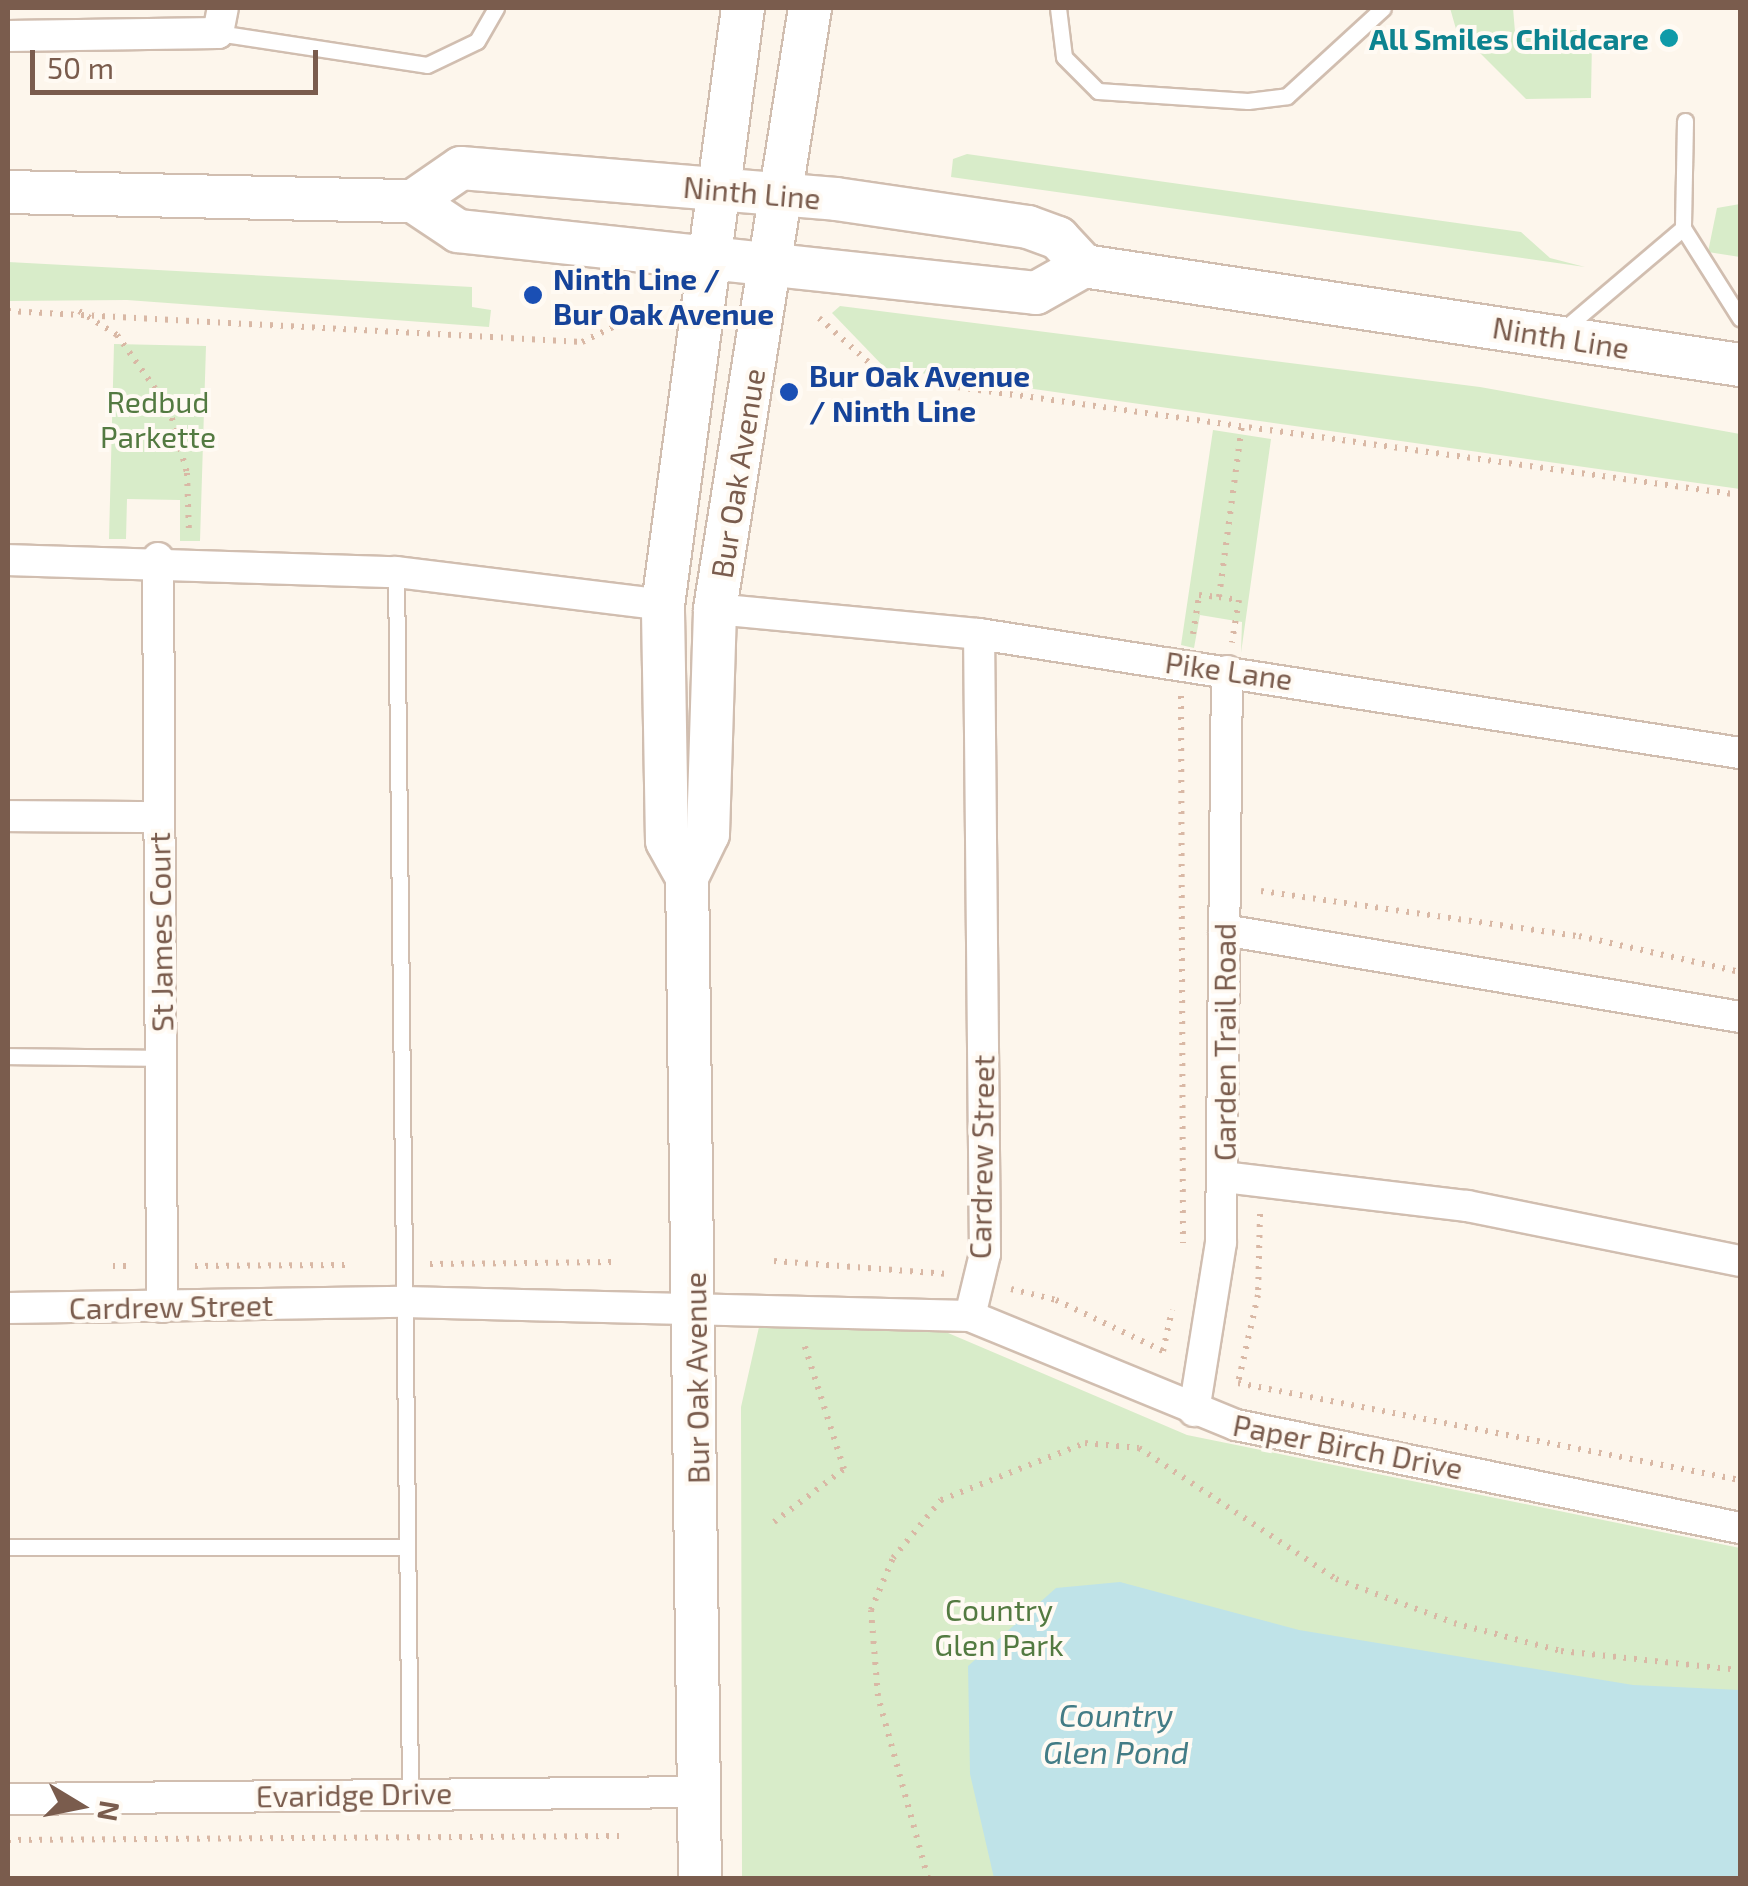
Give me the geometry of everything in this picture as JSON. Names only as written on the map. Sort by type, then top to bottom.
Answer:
[{"type":"street","name":"Bur Oak Avenue","points":[[687,877],[667,841],[663,605],[743,8]]},
{"type":"street","name":"Bur Oak Avenue","points":[[700,1878],[696,1306],[687,877],[708,834],[714,609],[810,8]]},
{"type":"street","points":[[8,36],[220,20]]},
{"type":"street","name":"Ninth Line","points":[[413,200],[461,168],[718,188],[983,216],[1058,238],[1084,266],[1740,365]]},
{"type":"street","points":[[8,192],[413,200],[458,231],[772,260],[1036,294],[1084,266]]},
{"type":"street","points":[[8,560],[158,558],[396,572],[663,605]]},
{"type":"street","name":"St James Court","points":[[158,558],[162,1306]]},
{"type":"street","name":"Pike Lane","points":[[714,609],[980,634],[1740,753]]},
{"type":"street","name":"Cardrew Street","points":[[8,1308],[404,1302],[696,1306],[970,1316],[978,1282],[980,634]]},
{"type":"street","name":"Garden Trail Road","points":[[1194,1411],[1216,1304],[1223,1177],[1224,930],[1235,672]]},
{"type":"street","points":[[8,816],[158,817]]},
{"type":"street","points":[[1224,930],[1740,1016]]},
{"type":"street","points":[[1223,1177],[1466,1206],[1740,1261]]},
{"type":"street","name":"Paper Birch Drive","points":[[970,1316],[1194,1411],[1740,1528]]},
{"type":"street","name":"Evaridge Drive","points":[[8,1799],[701,1792]]},
{"type":"lane","points":[[220,20],[427,65],[477,40],[496,8]]},
{"type":"lane","points":[[1058,8],[1064,57],[1098,91],[1248,101],[1287,96],[1383,8]]},
{"type":"lane","points":[[1685,121],[1682,228],[1740,318]]},
{"type":"lane","points":[[1556,336],[1682,228]]},
{"type":"lane","points":[[396,572],[410,1792]]},
{"type":"lane","points":[[8,1056],[162,1058]]},
{"type":"lane","points":[[8,1547],[406,1547]]},
{"type":"path","points":[[8,311],[582,342],[646,311]]},
{"type":"path","points":[[819,318],[885,377],[1740,496]]},
{"type":"path","points":[[1219,596],[1242,424]]},
{"type":"path","points":[[1183,1261],[1188,664],[1199,595],[1239,600],[1231,648],[1235,672]]},
{"type":"path","points":[[1260,873],[1261,936]]},
{"type":"path","points":[[1261,891],[1579,936],[1740,972]]},
{"type":"path","points":[[1260,1181],[1258,1295],[1238,1383],[1740,1480]]},
{"type":"path","points":[[774,1261],[910,1266],[1056,1300],[1162,1351],[1175,1297]]},
{"type":"path","points":[[774,1522],[844,1468],[802,1339]]},
{"type":"path","points":[[928,1878],[878,1696],[871,1610],[893,1558],[941,1500],[1086,1442],[1139,1448],[1336,1580],[1454,1623],[1561,1652],[1740,1670]]},
{"type":"path","points":[[8,1840],[619,1836]]},
{"type":"green space","points":[[1450,8],[1513,8],[1515,32],[1578,30],[1578,41],[1592,40],[1591,98],[1526,99],[1456,29]]},
{"type":"green space","points":[[967,154],[1521,232],[1550,258],[1585,267],[951,177],[953,159]]},
{"type":"green space","points":[[1740,204],[1740,257],[1708,252],[1717,208]]},
{"type":"green space","points":[[8,262],[472,287],[472,307],[491,310],[489,327],[127,300],[8,301]]},
{"type":"green space","points":[[840,306],[1480,387],[1740,434],[1740,489],[885,368],[832,313]]},
{"type":"green space","name":"Redbud Parkette","points":[[114,344],[206,346],[200,541],[180,541],[180,500],[127,499],[126,539],[109,539]]},
{"type":"green space","points":[[1213,430],[1271,439],[1241,653],[1242,622],[1200,615],[1194,648],[1181,645]]},
{"type":"green space","name":"Country Glen Park","points":[[759,1327],[941,1330],[1187,1435],[1740,1548],[1740,1878],[742,1878],[741,1407]]},
{"type":"water","name":"Country Glen Pond","points":[[1120,1582],[1299,1630],[1633,1685],[1740,1690],[1740,1878],[994,1878],[970,1774],[968,1666],[1056,1588]]},
{"type":"place","name":"All Smiles Childcare","points":[[1669,38]]},
{"type":"place","name":"Ninth Line / Bur Oak Avenue","points":[[533,295]]},
{"type":"place","name":"Bur Oak Avenue / Ninth Line","points":[[789,392]]}]
